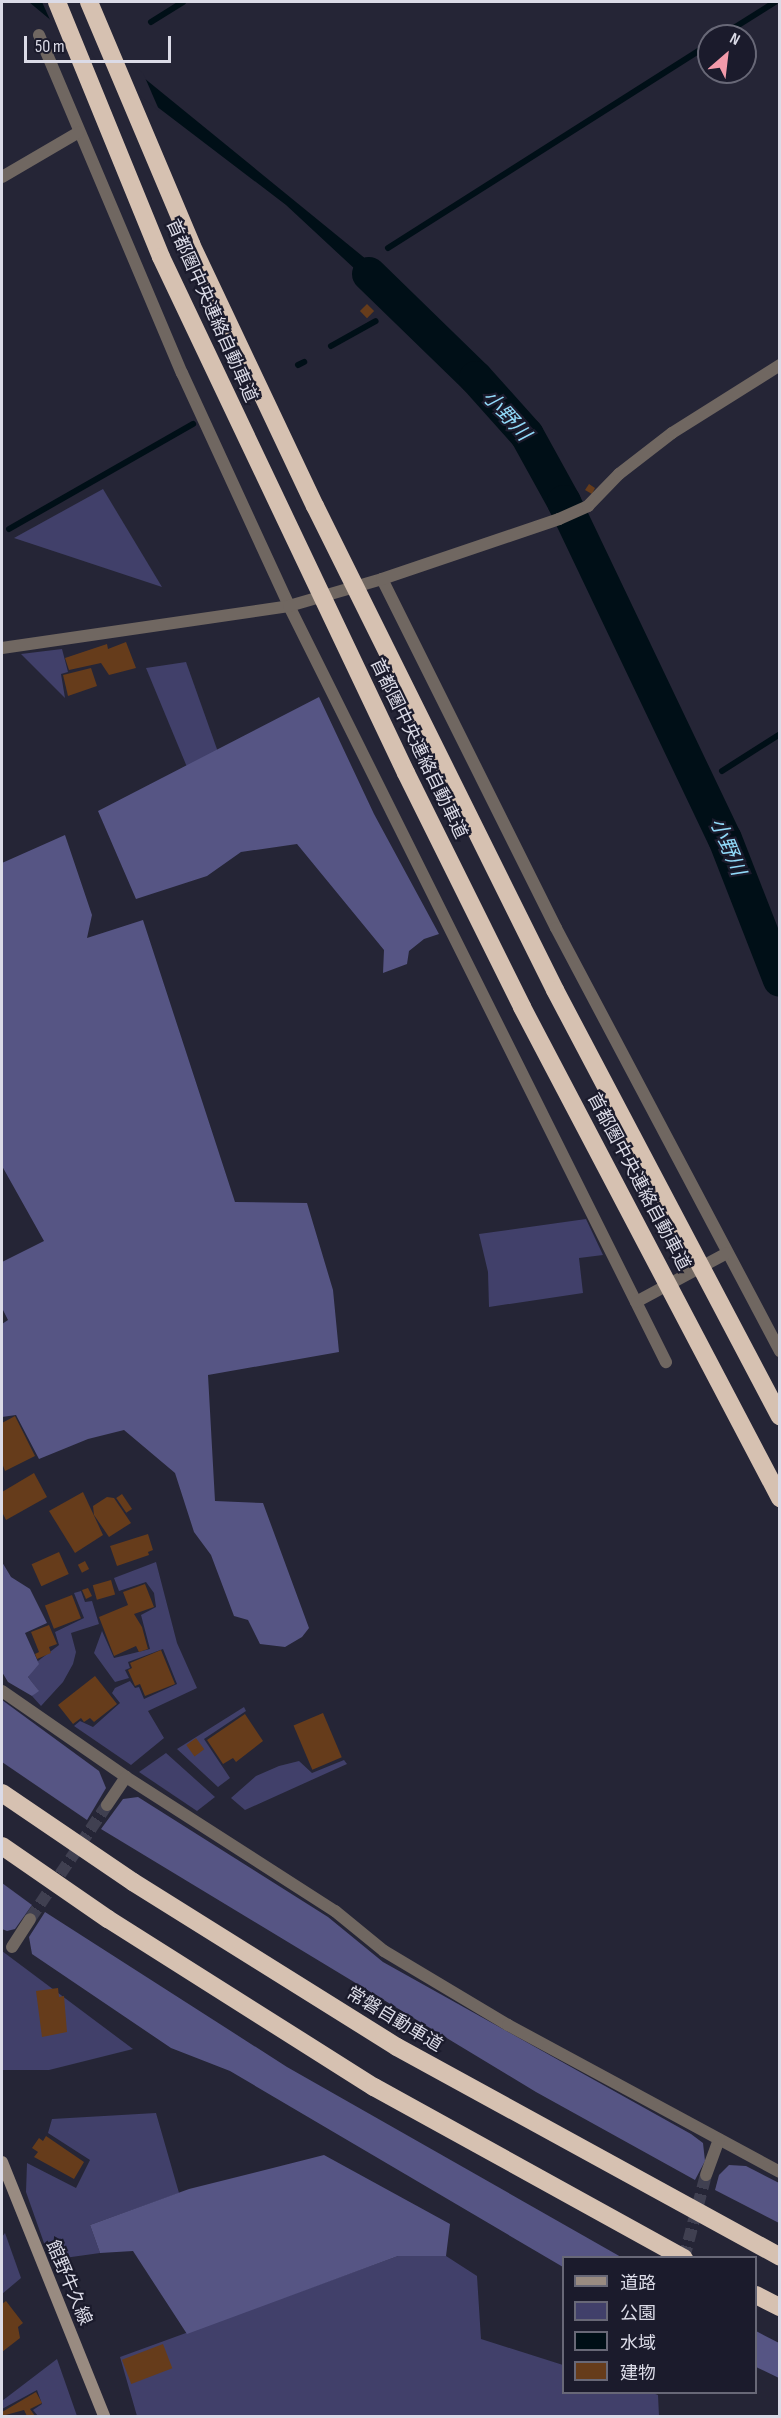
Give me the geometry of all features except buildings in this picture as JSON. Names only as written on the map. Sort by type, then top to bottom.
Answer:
[{"type":"highway","name":"首都圏中央連絡自動車道","points":[[57,2],[161,256],[395,752],[522,1007],[780,1498]]},
{"type":"highway","name":"首都圏中央連絡自動車道","points":[[89,2],[191,244],[315,506],[555,990],[780,1416]]},
{"type":"highway","name":"常磐自動車道","points":[[2,1793],[172,1907],[398,2047],[780,2258]]},
{"type":"highway","points":[[2,1846],[108,1919],[374,2087],[680,2256]]},
{"type":"highway","points":[[757,2296],[780,2307]]},
{"type":"main road","name":"館野牛久線","points":[[2,2162],[104,2416]]},
{"type":"street","points":[[39,35],[182,373],[289,606],[666,1362]]},
{"type":"street","points":[[2,177],[79,132]]},
{"type":"street","points":[[2,648],[289,606],[382,579],[559,519],[581,510],[672,433],[780,365]]},
{"type":"street","points":[[382,579],[556,928],[780,1351]]},
{"type":"street","points":[[636,1302],[727,1253]]},
{"type":"street","points":[[2,1691],[126,1777],[336,1911],[384,1951],[508,2025],[780,2172]]},
{"type":"street","points":[[107,1805],[126,1777]]},
{"type":"street","points":[[12,1947],[30,1919]]},
{"type":"street","points":[[706,2175],[719,2139]]},
{"type":"green space","points":[[103,489],[162,587],[14,538]]},
{"type":"green space","points":[[62,649],[68,672],[61,674],[65,698],[21,654]]},
{"type":"green space","points":[[186,662],[218,752],[187,767],[146,668]]},
{"type":"green space","points":[[586,1219],[603,1255],[579,1258],[583,1293],[489,1307],[488,1272],[479,1234]]},
{"type":"green space","points":[[156,1562],[177,1643],[197,1688],[148,1711],[164,1738],[131,1765],[74,1726],[80,1721],[93,1727],[120,1703],[112,1693],[115,1688],[130,1681],[135,1688],[139,1687],[144,1699],[177,1684],[163,1649],[128,1662],[130,1668],[125,1670],[129,1678],[115,1682],[94,1653],[102,1631],[114,1658],[150,1649],[141,1615],[156,1607],[154,1593],[146,1582],[119,1591],[114,1578]]},
{"type":"green space","points":[[81,1591],[85,1602],[92,1601],[99,1624],[71,1633],[76,1652],[73,1664],[63,1682],[41,1706],[32,1696],[38,1690],[28,1677],[38,1661],[59,1645],[55,1632],[84,1618],[74,1593]]},
{"type":"green space","points":[[244,1707],[246,1711],[204,1739],[230,1778],[218,1787],[177,1749]]},
{"type":"green space","points":[[166,1753],[215,1797],[197,1811],[139,1772]]},
{"type":"green space","points":[[344,1760],[347,1764],[245,1810],[231,1798],[256,1776],[279,1766],[299,1761],[312,1773]]},
{"type":"green space","points":[[2,1951],[133,2049],[49,2070],[2,2070]]},
{"type":"green space","points":[[156,2113],[179,2193],[90,2225],[100,2253],[50,2260],[26,2192],[27,2163],[76,2188],[90,2160],[48,2133],[52,2119]]},
{"type":"green space","points":[[5,2233],[21,2278],[2,2294],[2,2237]]},
{"type":"green space","points":[[398,2256],[446,2256],[477,2276],[481,2339],[562,2365],[562,2394],[658,2395],[659,2416],[137,2416],[120,2357]]},
{"type":"green space","points":[[57,2359],[77,2416],[38,2416],[33,2410],[42,2404],[37,2390],[2,2409],[2,2401]]},
{"type":"shaded area","points":[[319,697],[374,814],[439,934],[424,939],[409,951],[407,964],[383,973],[384,950],[297,844],[241,852],[207,876],[136,899],[98,811]]},
{"type":"shaded area","points":[[65,835],[92,915],[87,938],[143,920],[235,1202],[307,1203],[333,1290],[339,1352],[208,1375],[215,1501],[263,1503],[309,1628],[302,1637],[285,1647],[260,1644],[248,1620],[234,1616],[211,1555],[194,1532],[175,1473],[124,1430],[88,1439],[39,1459],[16,1415],[2,1417],[2,1324],[8,1320],[2,1308],[2,1262],[44,1241],[2,1166],[2,863]]},
{"type":"shaded area","points":[[2,1562],[11,1577],[30,1589],[47,1623],[25,1633],[39,1664],[28,1677],[39,1691],[32,1696],[8,1682],[2,1672]]},
{"type":"shaded area","points":[[2,1700],[99,1771],[106,1788],[87,1820],[2,1762]]},
{"type":"shaded area","points":[[138,1797],[328,1917],[383,1962],[691,2134],[703,2143],[705,2161],[695,2180],[536,2092],[101,1829],[123,1799]]},
{"type":"shaded area","points":[[2,1883],[32,1905],[15,1929],[7,1931],[2,1929]]},
{"type":"shaded area","points":[[45,1912],[287,2067],[619,2256],[562,2256],[562,2266],[230,2071],[171,2048],[32,1954],[29,1937]]},
{"type":"shaded area","points":[[324,2155],[450,2224],[446,2256],[398,2256],[187,2334],[133,2251],[100,2253],[90,2225],[189,2189]]},
{"type":"shaded area","points":[[729,2165],[746,2166],[779,2183],[779,2223],[715,2190],[719,2175]]},
{"type":"shaded area","points":[[757,2332],[779,2343],[779,2378],[757,2367]]},
{"type":"water","points":[[29,2],[47,2],[133,69],[372,264],[371,268],[407,302],[399,310],[286,205],[126,83]]},
{"type":"pier","points":[[42,2],[52,2],[143,73],[160,112],[51,22]]},
{"type":"waterway","points":[[151,22],[183,2]]},
{"type":"waterway","points":[[740,24],[775,2]]},
{"type":"waterway","points":[[388,248],[697,52]]},
{"type":"waterway","name":"小野川","points":[[369,274],[476,378],[527,435],[564,502],[725,839],[780,980]]},
{"type":"waterway","points":[[331,346],[376,321]]},
{"type":"waterway","points":[[298,365],[304,362]]},
{"type":"waterway","points":[[9,529],[193,424]]},
{"type":"waterway","points":[[722,771],[780,734]]},
{"type":"tunnel","points":[[30,1919],[107,1805]]},
{"type":"tunnel","points":[[685,2256],[706,2175]]}]
